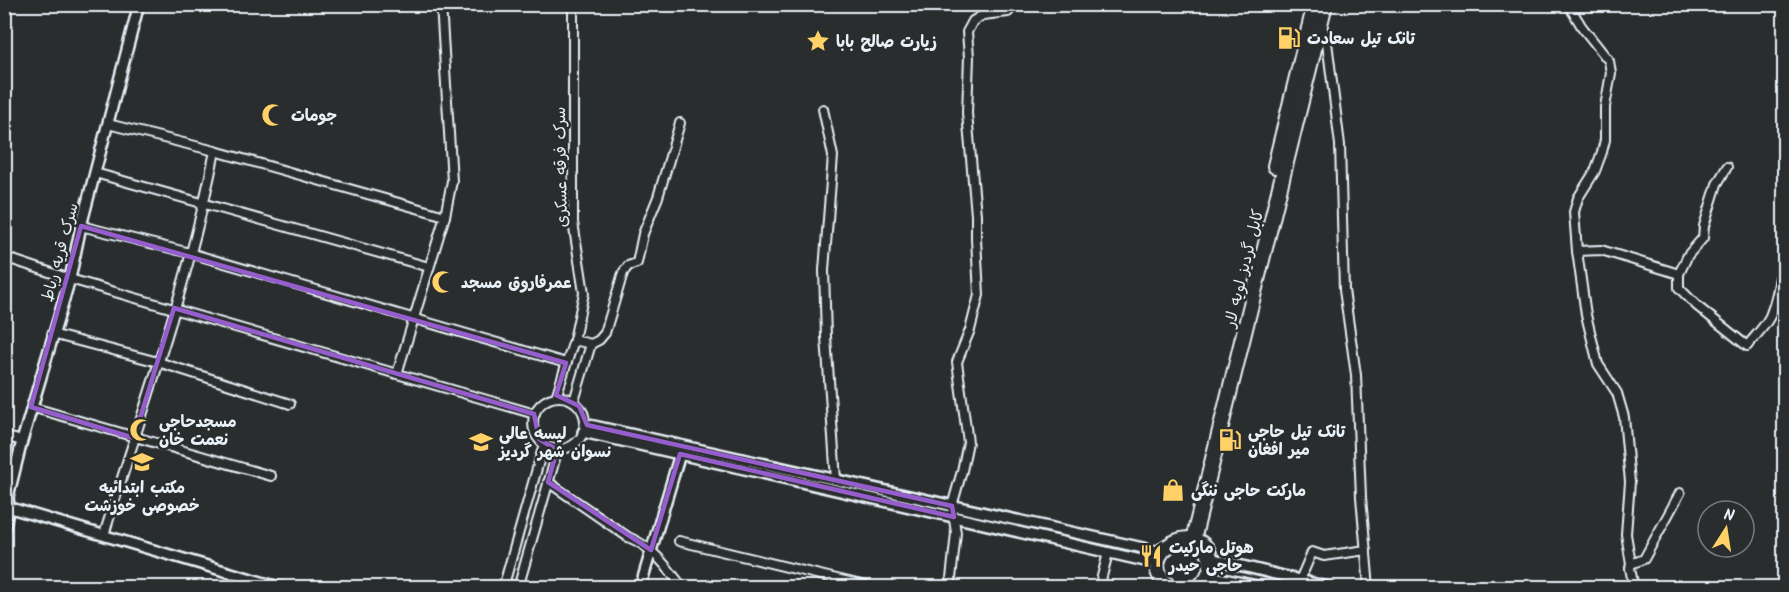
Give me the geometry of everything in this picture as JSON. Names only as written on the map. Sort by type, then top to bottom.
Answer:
[{"type":"highway","name":"کابل گردیز لویه لار","points":[[1188,539],[1315,4]]},
{"type":"highway","name":"کابل گردیز لویه لار","points":[[1188,539],[1325,4]]},
{"type":"highway","points":[[1171,588],[1160,576],[1160,558],[1168,544],[1188,539],[1207,550],[1210,558],[1209,576],[1198,588]]},
{"type":"street","name":"سرک قریه رباط","points":[[4,530],[8,497],[22,441],[70,279],[81,226],[139,4]]},
{"type":"street","points":[[397,374],[445,216],[452,181],[441,4]]},
{"type":"street","name":"سرک فرقه عسکری","points":[[555,397],[574,340],[584,293],[573,222],[573,4]]},
{"type":"street","points":[[950,588],[956,533],[952,506],[968,442],[957,362],[970,330],[979,295],[976,215],[967,112],[969,57],[967,32],[973,21],[983,15],[1008,12],[1015,4]]},
{"type":"street","points":[[1568,4],[1608,61],[1611,74],[1605,107],[1605,140],[1602,152],[1595,171],[1578,198],[1574,213],[1586,315],[1598,364],[1617,393],[1624,417],[1630,482],[1626,534],[1634,588]]},
{"type":"street","points":[[1321,21],[1327,42],[1340,145],[1344,290],[1356,375],[1361,497],[1369,588]]},
{"type":"street","points":[[823,109],[833,156],[824,270],[826,337],[836,480]]},
{"type":"street","points":[[574,340],[591,344],[605,333],[623,273],[628,266],[637,263],[643,234],[658,197],[680,123]]},
{"type":"street","points":[[108,124],[215,151],[445,216]]},
{"type":"street","points":[[104,535],[190,253],[215,151]]},
{"type":"street","points":[[1727,167],[1717,184],[1704,226],[1703,238],[1688,255],[1679,274],[1679,288],[1697,306],[1747,346],[1769,318],[1779,287],[1785,252]]},
{"type":"street","points":[[95,173],[429,267]]},
{"type":"street","points":[[81,226],[190,253],[566,363]]},
{"type":"street","points":[[1577,251],[1601,250],[1679,274]]},
{"type":"street","points":[[4,257],[70,279],[535,414]]},
{"type":"street","points":[[52,334],[158,362],[290,404]]},
{"type":"street","points":[[574,401],[591,344]]},
{"type":"street","points":[[555,397],[574,401],[583,411],[584,428],[573,444],[558,448],[544,444],[533,425],[535,414],[543,402],[555,397]]},
{"type":"street","points":[[31,407],[271,476]]},
{"type":"street","points":[[584,428],[952,506],[1160,558]]},
{"type":"street","points":[[584,428],[680,454],[1108,553],[1160,558]]},
{"type":"street","points":[[4,436],[22,441]]},
{"type":"street","points":[[503,588],[544,444]]},
{"type":"street","points":[[518,588],[558,448]]},
{"type":"street","points":[[640,588],[680,454]]},
{"type":"street","points":[[548,482],[651,550],[683,588]]},
{"type":"street","points":[[1631,564],[1644,559],[1680,494]]},
{"type":"street","points":[[7,506],[282,588]]},
{"type":"street","points":[[679,541],[874,588]]},
{"type":"street","points":[[1300,580],[1312,552],[1324,556],[1366,550]]},
{"type":"street","points":[[1099,588],[1108,553]]},
{"type":"street","points":[[1210,558],[1332,588]]},
{"type":"street","points":[[1209,576],[1265,587]]},
{"type":"highlighted area","points":[[81,226],[566,363],[556,395],[579,406],[587,425],[952,506],[954,517],[680,454],[651,550],[548,482],[557,450],[539,439],[534,414],[174,308],[134,438],[31,407]]},
{"type":"place","name":"تانک تیل سعادت","points":[[1289,38]]},
{"type":"place","name":"زیارت صالح بابا","points":[[818,41]]},
{"type":"place","name":"جومات","points":[[273,115]]},
{"type":"place","name":"عمرفاروق مسجد","points":[[443,282]]},
{"type":"place","name":"مسجدحاجی نعمت خان","points":[[141,430]]},
{"type":"place","name":"تانک تیل حاجی میر افغان","points":[[1230,440]]},
{"type":"place","name":"لیسه عالی نسوان شهر گردیز","points":[[481,442]]},
{"type":"place","name":"مکتب ابتدائیه خصوصی خوزشت","points":[[142,462]]},
{"type":"place","name":"مارکت حاجی ننگی","points":[[1173,490]]},
{"type":"place","name":"هوتل مارکیت حاجی حیدر","points":[[1151,556]]}]
